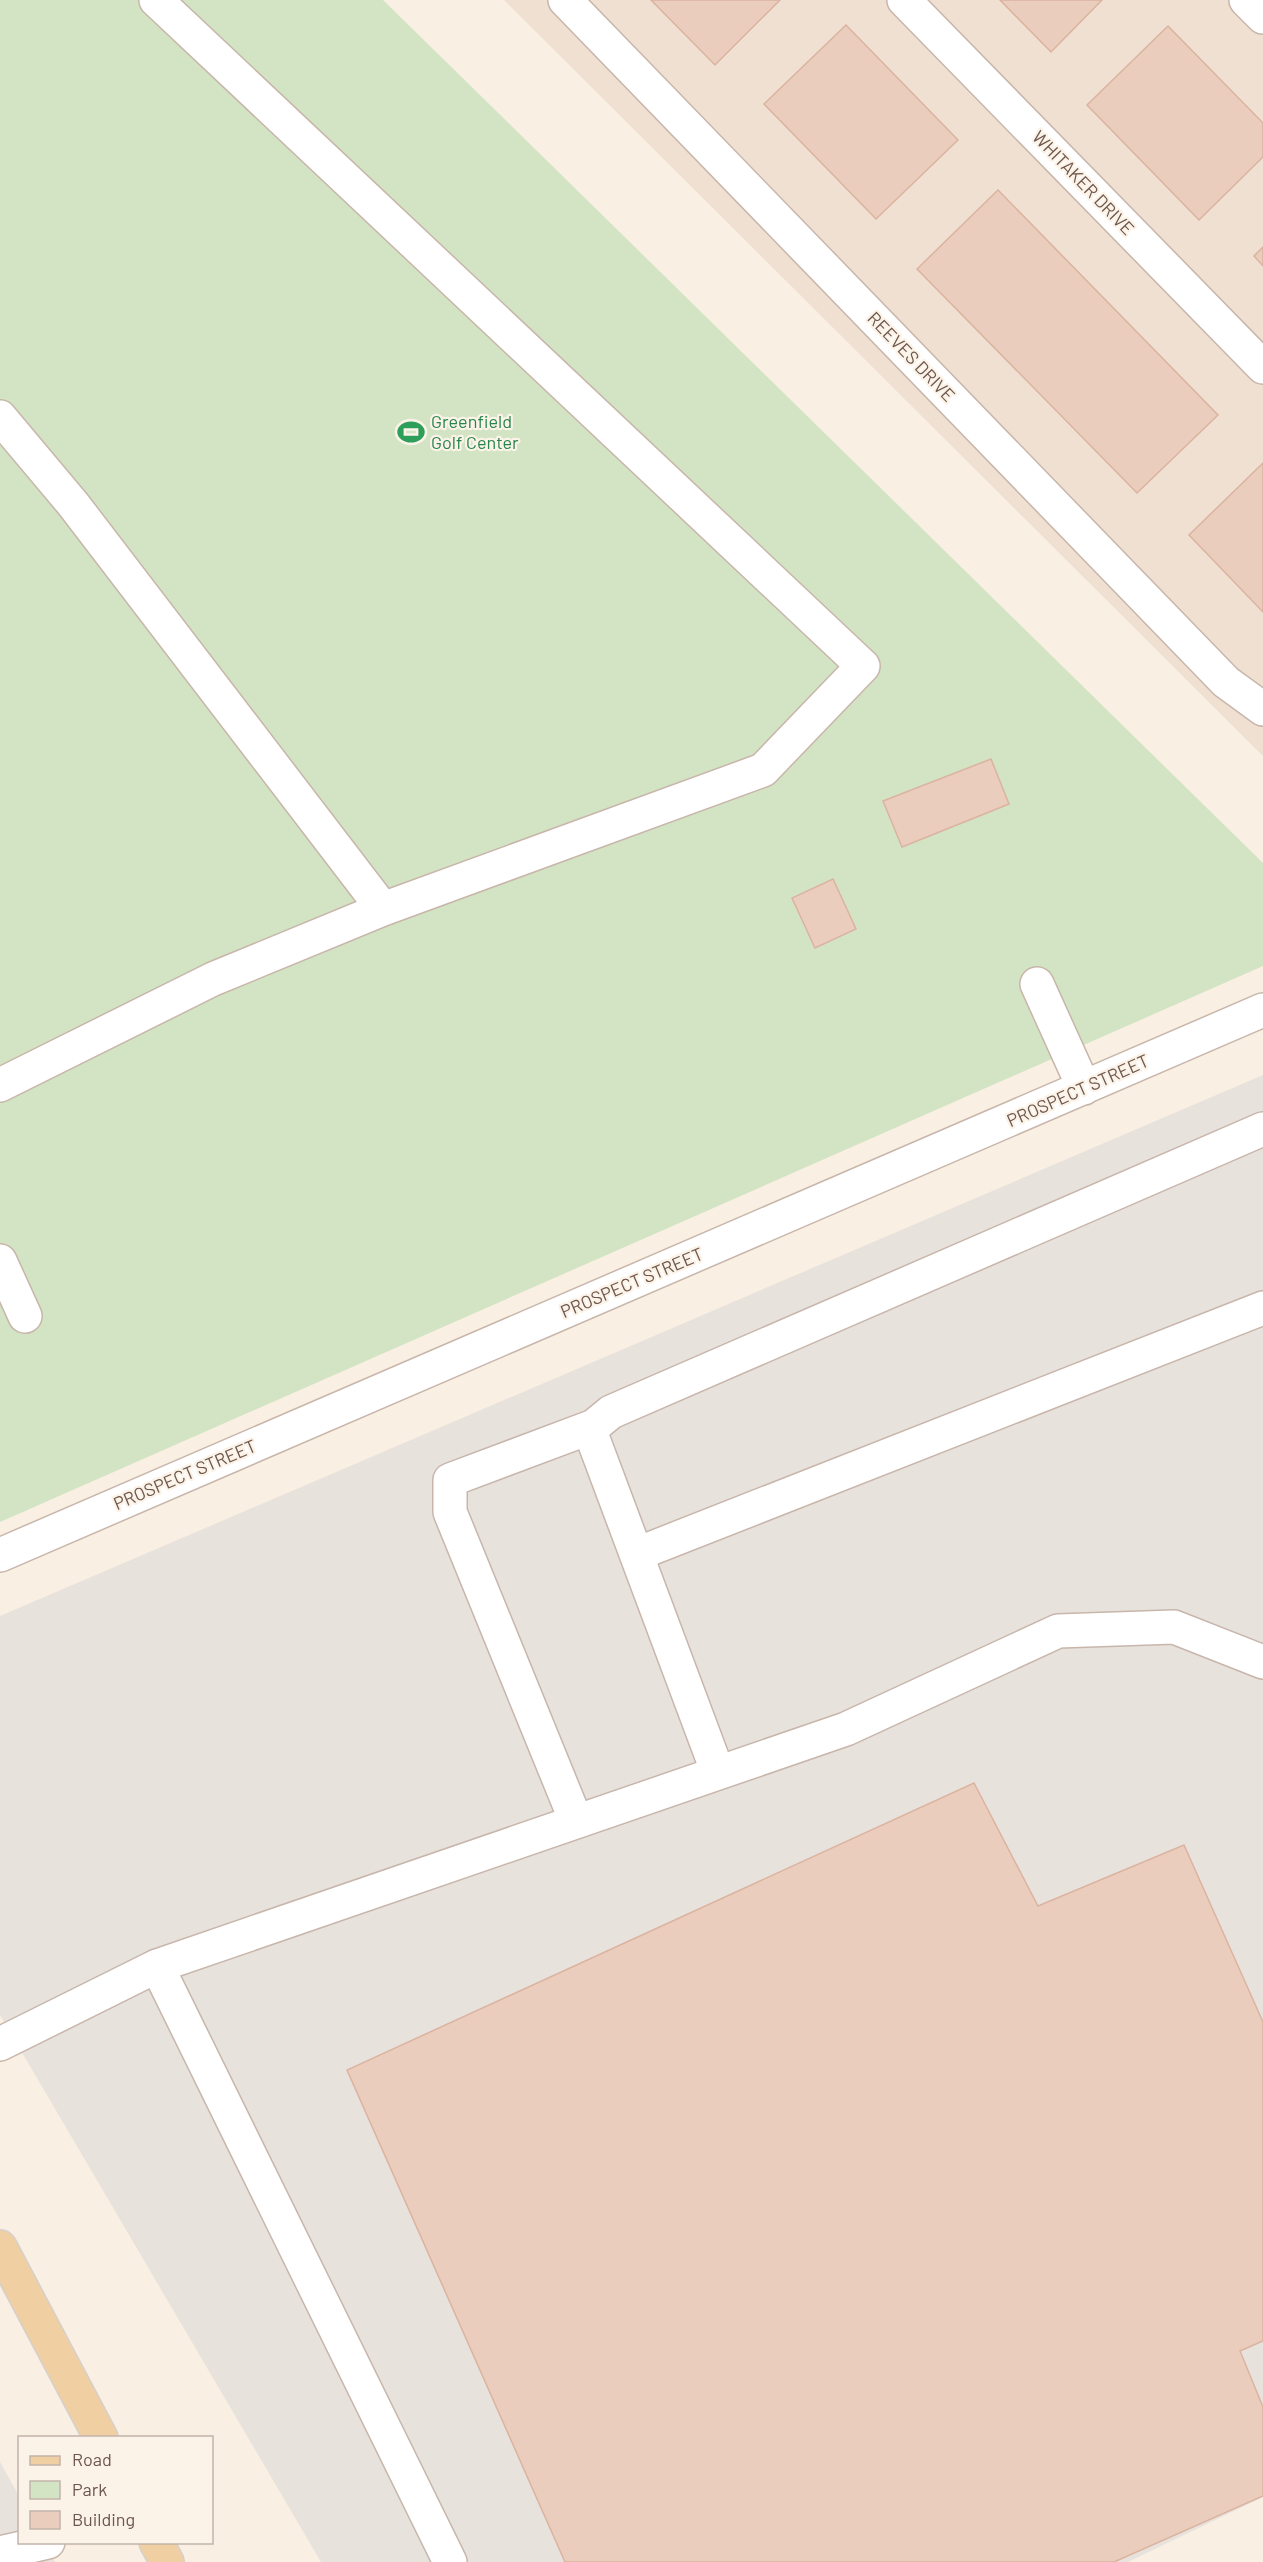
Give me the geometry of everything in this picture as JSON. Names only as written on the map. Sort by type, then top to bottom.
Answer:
[{"type":"main road","points":[[0,2247],[100,2436]]},
{"type":"main road","points":[[157,2544],[167,2562]]},
{"type":"street","points":[[0,1085],[213,979],[383,909],[763,770],[863,666],[156,0]]},
{"type":"street","name":"REEVES DRIVE","points":[[565,0],[1226,682],[1263,709]]},
{"type":"street","name":"WHITAKER DRIVE","points":[[904,0],[1263,367]]},
{"type":"street","points":[[1246,0],[1263,18]]},
{"type":"street","points":[[0,417],[73,504],[383,909]]},
{"type":"street","points":[[1037,984],[1084,1088]]},
{"type":"street","name":"PROSPECT STREET","points":[[0,1555],[1263,1010]]},
{"type":"street","points":[[576,1821],[450,1512],[450,1480],[594,1426],[611,1412],[1263,1129]]},
{"type":"street","points":[[0,1261],[25,1316]]},
{"type":"street","points":[[637,1554],[1263,1308]]},
{"type":"street","points":[[594,1426],[592,1437],[718,1773]]},
{"type":"street","points":[[0,2044],[157,1966],[846,1729],[1058,1630],[1174,1627],[1263,1662]]},
{"type":"street","points":[[157,1966],[450,2562]]},
{"type":"street","points":[[0,2553],[39,2544]]},
{"type":"shaded area","points":[[504,0],[1263,0],[1263,756]]},
{"type":"shaded area","points":[[1263,1075],[1263,2497],[1128,2562],[321,2562],[0,2015],[0,1616]]},
{"type":"shaded area","points":[[0,2462],[18,2494],[18,2544],[46,2544],[55,2562],[0,2562]]},
{"type":"green space","name":"Greenfield Golf Center","points":[[0,0],[383,0],[1263,863],[1263,966],[0,1522]]},
{"type":"building","points":[[651,0],[780,0],[715,65]]},
{"type":"building","points":[[1000,0],[1102,0],[1051,52]]},
{"type":"building","points":[[846,25],[958,140],[876,219],[764,104]]},
{"type":"building","points":[[1168,26],[1263,123],[1263,157],[1199,220],[1087,105]]},
{"type":"building","points":[[998,190],[1218,415],[1137,493],[917,269]]},
{"type":"building","points":[[1263,247],[1263,266],[1254,256]]},
{"type":"building","points":[[1263,463],[1263,612],[1189,535]]},
{"type":"building","points":[[991,759],[1009,804],[902,847],[883,801]]},
{"type":"building","points":[[833,879],[856,929],[815,948],[792,898]]},
{"type":"building","points":[[974,1783],[1038,1906],[1184,1845],[1263,2022],[1263,2341],[1240,2351],[1263,2407],[1263,2496],[1114,2562],[565,2562],[347,2070]]},
{"type":"place","name":"Greenfield Golf Center","points":[[411,432]]}]
